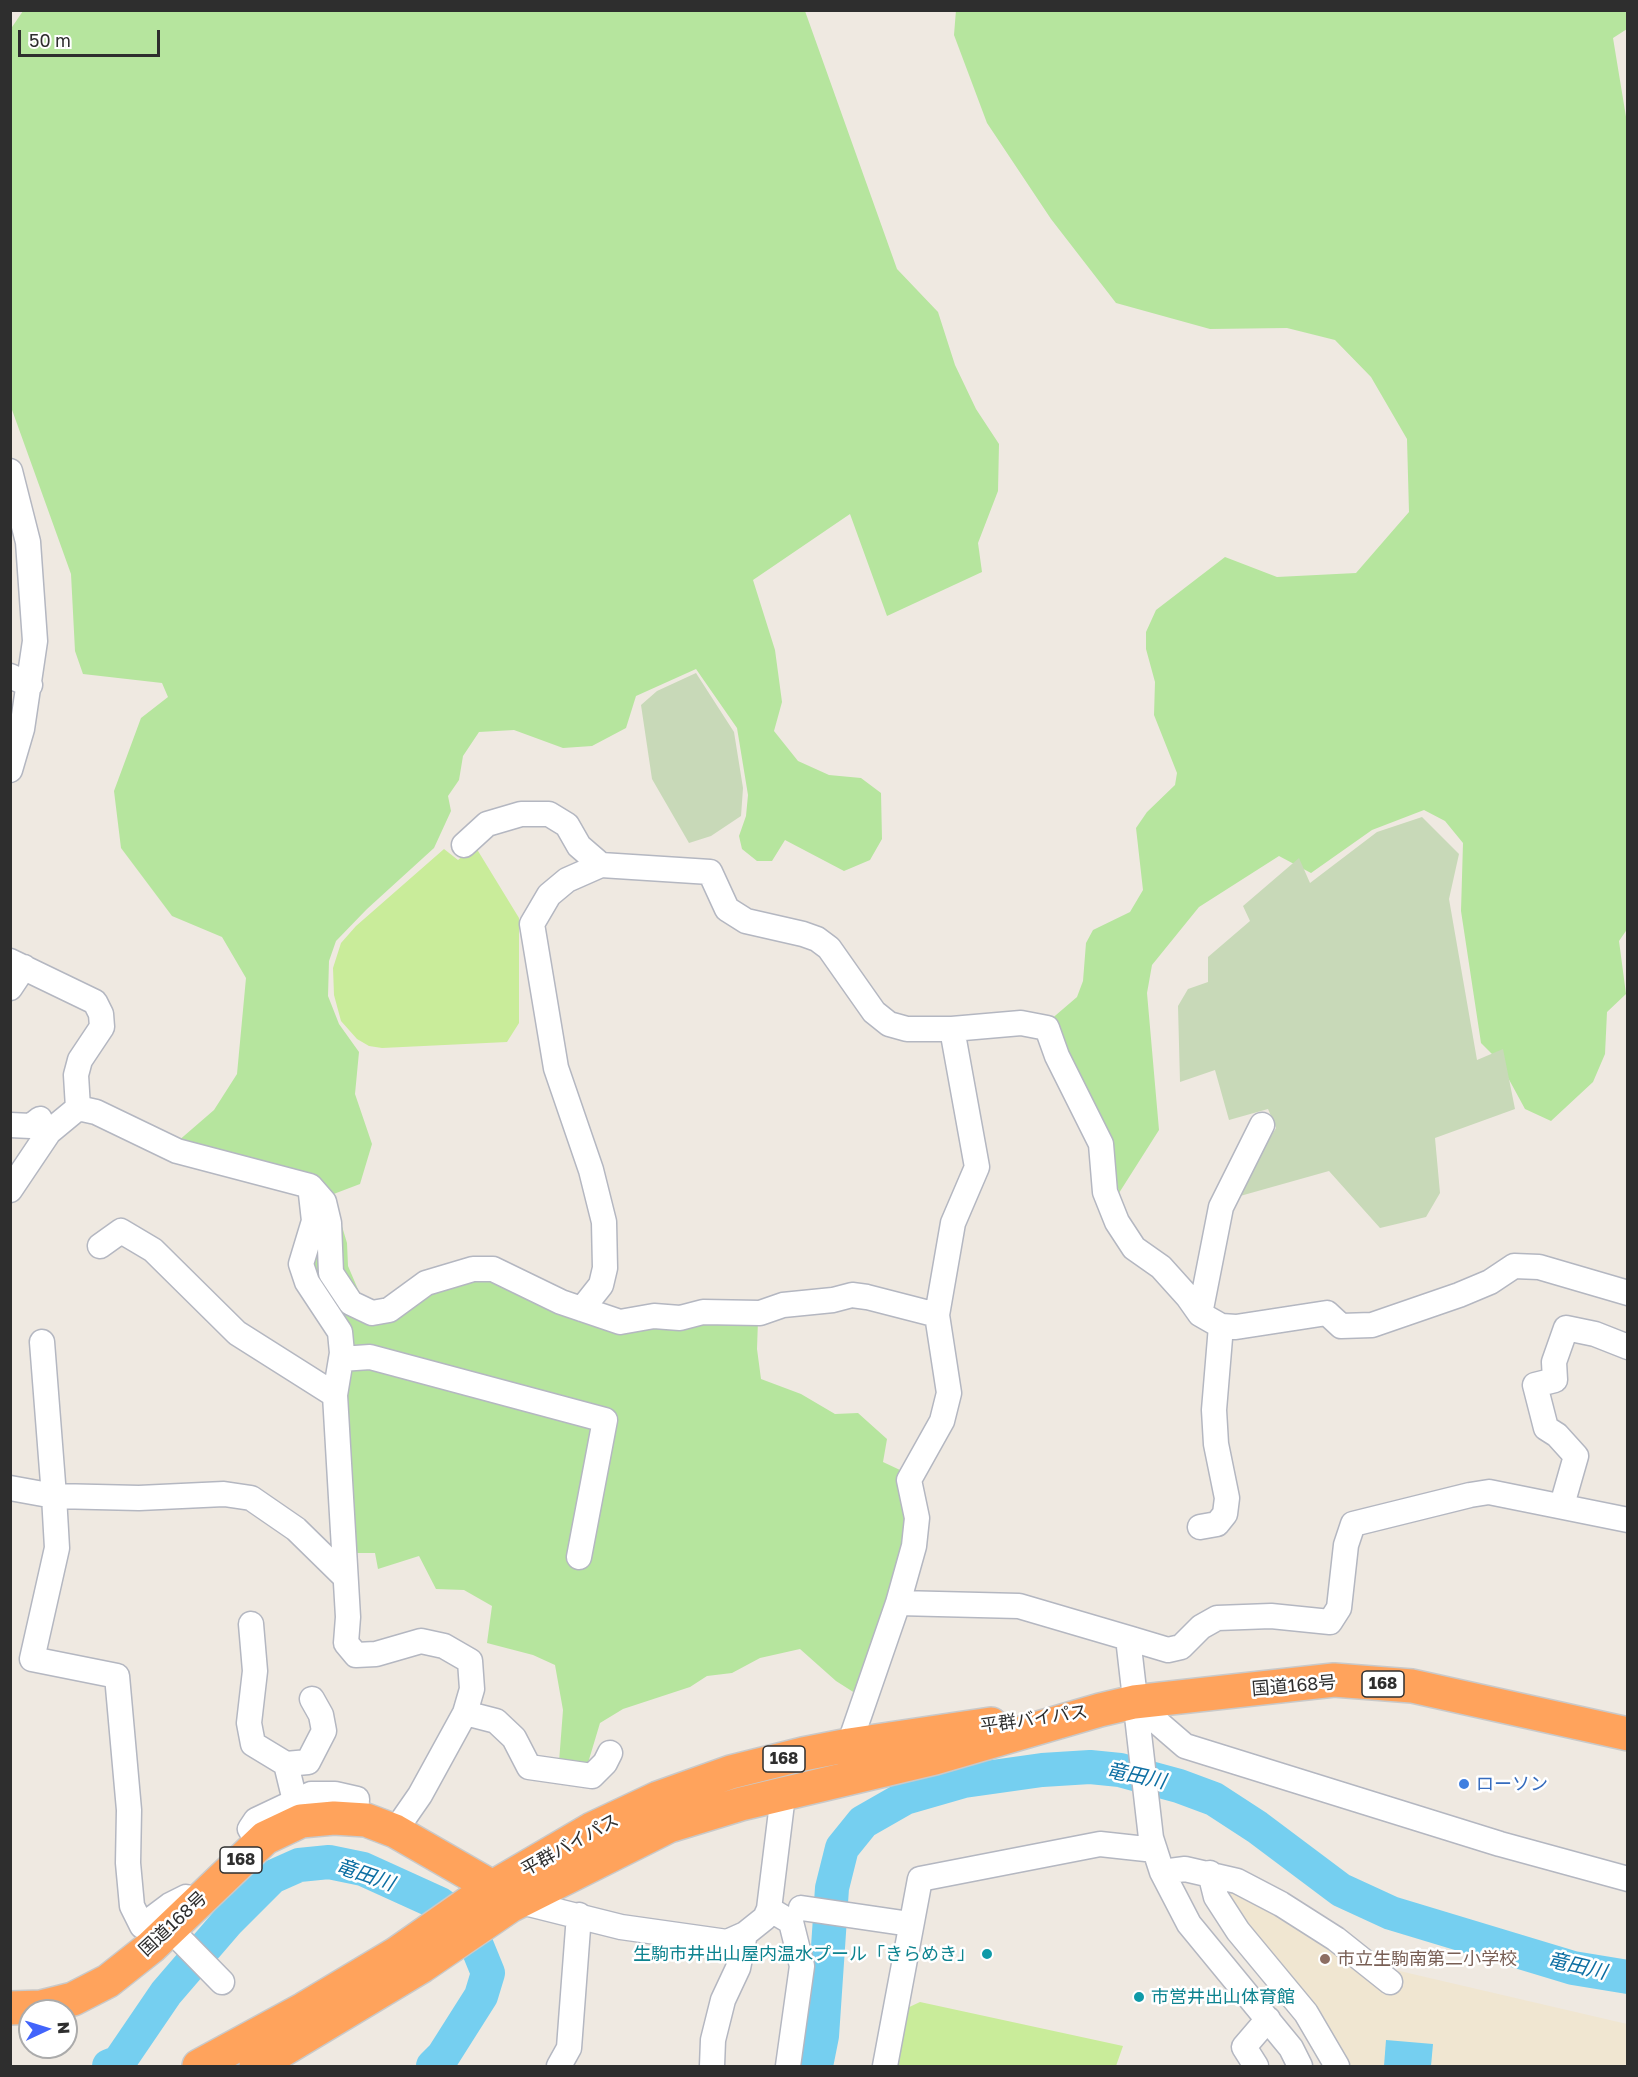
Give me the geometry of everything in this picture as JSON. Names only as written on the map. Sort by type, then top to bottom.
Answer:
[{"type":"highway","name":"国道168号","points":[[1100,1710],[1134,1702],[1334,1680],[1412,1686],[1628,1734]]},
{"type":"highway","name":"平群バイパス","points":[[256,2067],[503,1897],[592,1829],[658,1798],[731,1772],[849,1744],[1100,1710]]},
{"type":"highway","name":"平群バイパス","points":[[503,1897],[669,1826],[783,1794],[935,1758],[1100,1710]]},
{"type":"highway","name":"国道168号","points":[[10,2008],[41,2007],[74,1999],[108,1981],[176,1935],[198,1901],[259,1843],[300,1821],[356,1819],[395,1831],[503,1897]]},
{"type":"highway","name":"平群バイパス","points":[[199,2067],[304,2009],[409,1960]]},
{"type":"street","points":[[10,471],[28,542],[35,641],[20,680],[22,729],[10,770]]},
{"type":"street","points":[[464,845],[487,824],[521,814],[549,814],[567,825],[579,846],[602,865]]},
{"type":"street","points":[[582,1309],[601,1285],[605,1268],[604,1222],[591,1170],[556,1068],[532,924],[549,895],[567,880],[602,865],[710,872],[727,909],[746,921],[817,939],[829,948],[874,1012],[889,1023],[907,1029],[952,1029],[1021,1023],[1047,1028],[1057,1056],[1101,1144],[1105,1192],[1117,1222],[1134,1248],[1161,1267],[1200,1314],[1221,1326],[1236,1327],[1327,1313],[1341,1326],[1372,1325],[1459,1295],[1490,1282],[1514,1266],[1539,1267],[1628,1293]]},
{"type":"street","points":[[10,988],[17,964],[95,1002],[101,1014],[102,1027],[80,1060],[76,1075],[78,1108]]},
{"type":"street","points":[[849,1744],[898,1603],[914,1546],[917,1518],[909,1480],[942,1421],[949,1393],[937,1315],[953,1223],[977,1167],[952,1029]]},
{"type":"street","points":[[78,1108],[96,1112],[177,1151],[310,1186],[324,1202],[329,1223],[331,1273],[351,1304],[372,1314],[389,1311],[426,1283],[473,1269],[494,1269],[582,1309],[620,1322],[654,1316],[680,1318],[703,1312],[760,1313],[783,1305],[833,1300],[852,1295],[937,1315]]},
{"type":"street","points":[[10,1190],[49,1132],[78,1108]]},
{"type":"street","points":[[10,1125],[32,1126],[40,1119]]},
{"type":"street","points":[[1200,1314],[1221,1207],[1262,1125]]},
{"type":"street","points":[[310,1186],[314,1221],[301,1264],[307,1282],[340,1332],[341,1359],[335,1395],[345,1577],[346,1643],[356,1655],[376,1654],[421,1641],[458,1653],[470,1661],[472,1689],[465,1713],[420,1795],[395,1831]]},
{"type":"street","points":[[100,1246],[121,1231],[153,1250],[237,1333],[335,1395]]},
{"type":"street","points":[[1200,1527],[1217,1524],[1225,1514],[1227,1498],[1216,1444],[1214,1410],[1221,1326]]},
{"type":"street","points":[[1562,1505],[1576,1456],[1557,1435],[1546,1428],[1535,1385],[1555,1380],[1554,1362],[1566,1328],[1594,1334],[1628,1347]]},
{"type":"street","points":[[42,1342],[57,1548],[32,1659],[117,1676],[129,1810],[128,1863],[132,1906],[142,1926],[186,1897],[198,1901]]},
{"type":"street","points":[[341,1359],[370,1357],[605,1420],[579,1557]]},
{"type":"street","points":[[10,1488],[54,1496],[139,1498],[224,1494],[251,1498],[296,1529],[345,1577]]},
{"type":"street","points":[[898,1603],[1019,1606],[1168,1650],[1181,1647],[1202,1627],[1217,1618],[1271,1616],[1330,1622],[1339,1608],[1346,1545],[1353,1524],[1489,1492],[1628,1520]]},
{"type":"street","points":[[251,1624],[255,1671],[249,1723],[253,1744],[286,1764],[308,1762],[324,1731],[321,1714],[312,1699]]},
{"type":"street","points":[[1128,1638],[1134,1702],[1156,1853],[1189,1924],[1291,2048],[1300,2067]]},
{"type":"street","points":[[1134,1702],[1185,1746],[1500,1844],[1628,1879]]},
{"type":"street","points":[[465,1713],[496,1721],[514,1738],[529,1767],[592,1776],[606,1763],[610,1753]]},
{"type":"street","points":[[286,1764],[295,1801]]},
{"type":"street","points":[[259,1843],[250,1829],[256,1820],[311,1794],[335,1794],[357,1799],[356,1819]]},
{"type":"street","points":[[503,1897],[621,1927],[727,1942],[745,1934],[765,1918],[770,1909],[783,1794]]},
{"type":"street","points":[[885,2067],[907,1924],[920,1880],[1100,1844],[1156,1853],[1185,1869],[1237,1881],[1281,1904],[1336,1939],[1390,1982]]},
{"type":"street","points":[[1210,1873],[1216,1897],[1238,1931],[1306,2013],[1337,2067]]},
{"type":"street","points":[[801,1908],[907,1924]]},
{"type":"street","points":[[770,1909],[791,1922],[802,1966],[788,2067]]},
{"type":"street","points":[[559,2067],[569,2048],[579,1915]]},
{"type":"street","points":[[712,2067],[714,2040],[723,2000],[738,1968],[745,1934]]},
{"type":"street","points":[[176,1935],[222,1982]]},
{"type":"street","points":[[1256,2067],[1244,2047],[1268,2019]]},
{"type":"shaded area","name":"市立生駒南第二小学校","points":[[1224,1869],[1391,1969],[1627,2024],[1627,2066],[1348,2066],[1291,1980],[1226,1896]]},
{"type":"green space","points":[[956,10],[1627,11],[1627,29],[1613,38],[1628,129],[1628,928],[1619,941],[1626,994],[1607,1012],[1605,1054],[1593,1082],[1551,1121],[1525,1109],[1499,1061],[1481,1043],[1461,911],[1463,843],[1445,821],[1424,810],[1372,830],[1311,873],[1279,856],[1199,907],[1152,965],[1147,993],[1159,1130],[1119,1193],[1110,1145],[1049,1021],[1077,997],[1083,981],[1086,943],[1093,930],[1130,912],[1143,890],[1136,828],[1147,812],[1175,785],[1177,773],[1154,715],[1155,682],[1146,649],[1146,632],[1156,610],[1225,557],[1277,577],[1356,573],[1409,512],[1407,439],[1371,377],[1335,340],[1287,328],[1210,329],[1116,303],[1051,219],[987,123],[954,35]]},
{"type":"green space","points":[[23,11],[805,11],[897,269],[938,312],[955,365],[976,409],[999,444],[998,491],[978,543],[982,572],[887,616],[850,514],[753,580],[775,650],[782,702],[774,731],[798,761],[829,775],[861,778],[881,793],[882,839],[870,860],[844,871],[785,840],[772,861],[757,861],[742,849],[739,836],[746,816],[748,795],[737,728],[696,669],[636,696],[626,728],[592,746],[563,748],[514,730],[479,732],[463,756],[459,780],[448,796],[451,811],[434,848],[367,909],[336,941],[329,961],[328,996],[339,1024],[359,1052],[355,1094],[372,1144],[360,1184],[331,1195],[326,1185],[302,1174],[177,1142],[214,1110],[237,1074],[246,978],[222,937],[172,916],[121,848],[114,791],[141,718],[168,697],[162,683],[83,674],[75,651],[71,574],[11,407],[10,30]]},
{"type":"green space","points":[[696,673],[734,732],[743,788],[741,816],[711,836],[689,843],[652,779],[641,705],[657,691]]},
{"type":"green space","points":[[1422,817],[1459,854],[1449,899],[1477,1060],[1503,1049],[1515,1109],[1435,1138],[1440,1193],[1426,1217],[1380,1228],[1329,1171],[1233,1198],[1276,1128],[1268,1109],[1229,1120],[1215,1070],[1180,1082],[1178,1006],[1188,989],[1208,982],[1208,957],[1250,921],[1243,906],[1299,858],[1310,883],[1377,832]]},
{"type":"green space","points":[[475,846],[519,918],[519,1023],[507,1042],[382,1048],[369,1046],[357,1039],[341,1021],[334,995],[333,968],[341,943],[356,926],[444,849],[458,860]]},
{"type":"green space","points":[[338,1213],[347,1243],[348,1266],[369,1315],[417,1300],[465,1280],[500,1279],[550,1310],[709,1321],[758,1320],[757,1349],[761,1379],[801,1394],[835,1414],[858,1413],[887,1439],[883,1462],[900,1470],[909,1525],[858,1695],[836,1681],[800,1649],[760,1658],[732,1673],[707,1676],[690,1687],[623,1709],[600,1723],[588,1763],[559,1762],[563,1710],[555,1665],[533,1655],[487,1643],[492,1606],[464,1590],[436,1589],[419,1556],[378,1569],[375,1553],[355,1553],[343,1418],[349,1368],[314,1286],[313,1238]]},
{"type":"green space","points":[[920,2002],[1123,2046],[1116,2066],[888,2066],[905,2009]]},
{"type":"water","points":[[1386,2040],[1433,2044],[1431,2066],[1384,2066]]},
{"type":"waterway","name":"竜田川","points":[[816,2066],[822,2036],[832,1888],[842,1848],[863,1822],[905,1798],[964,1781],[1042,1770],[1090,1767],[1120,1770],[1179,1786],[1214,1799],[1257,1827],[1341,1890],[1391,1913],[1573,1968],[1628,1977]]},
{"type":"waterway","name":"竜田川","points":[[109,2066],[119,2062],[166,1993],[228,1921],[272,1877],[299,1865],[329,1862],[363,1869],[440,1904],[468,1924],[488,1973],[481,1996],[443,2056],[433,2066]]},
{"type":"place","name":"ローソン","points":[[1464,1784]]},
{"type":"place","name":"生駒市井出山屋内温水プール「きらめき」","points":[[987,1954]]},
{"type":"place","name":"市立生駒南第二小学校","points":[[1325,1959]]},
{"type":"place","name":"市営井出山体育館","points":[[1139,1997]]}]
